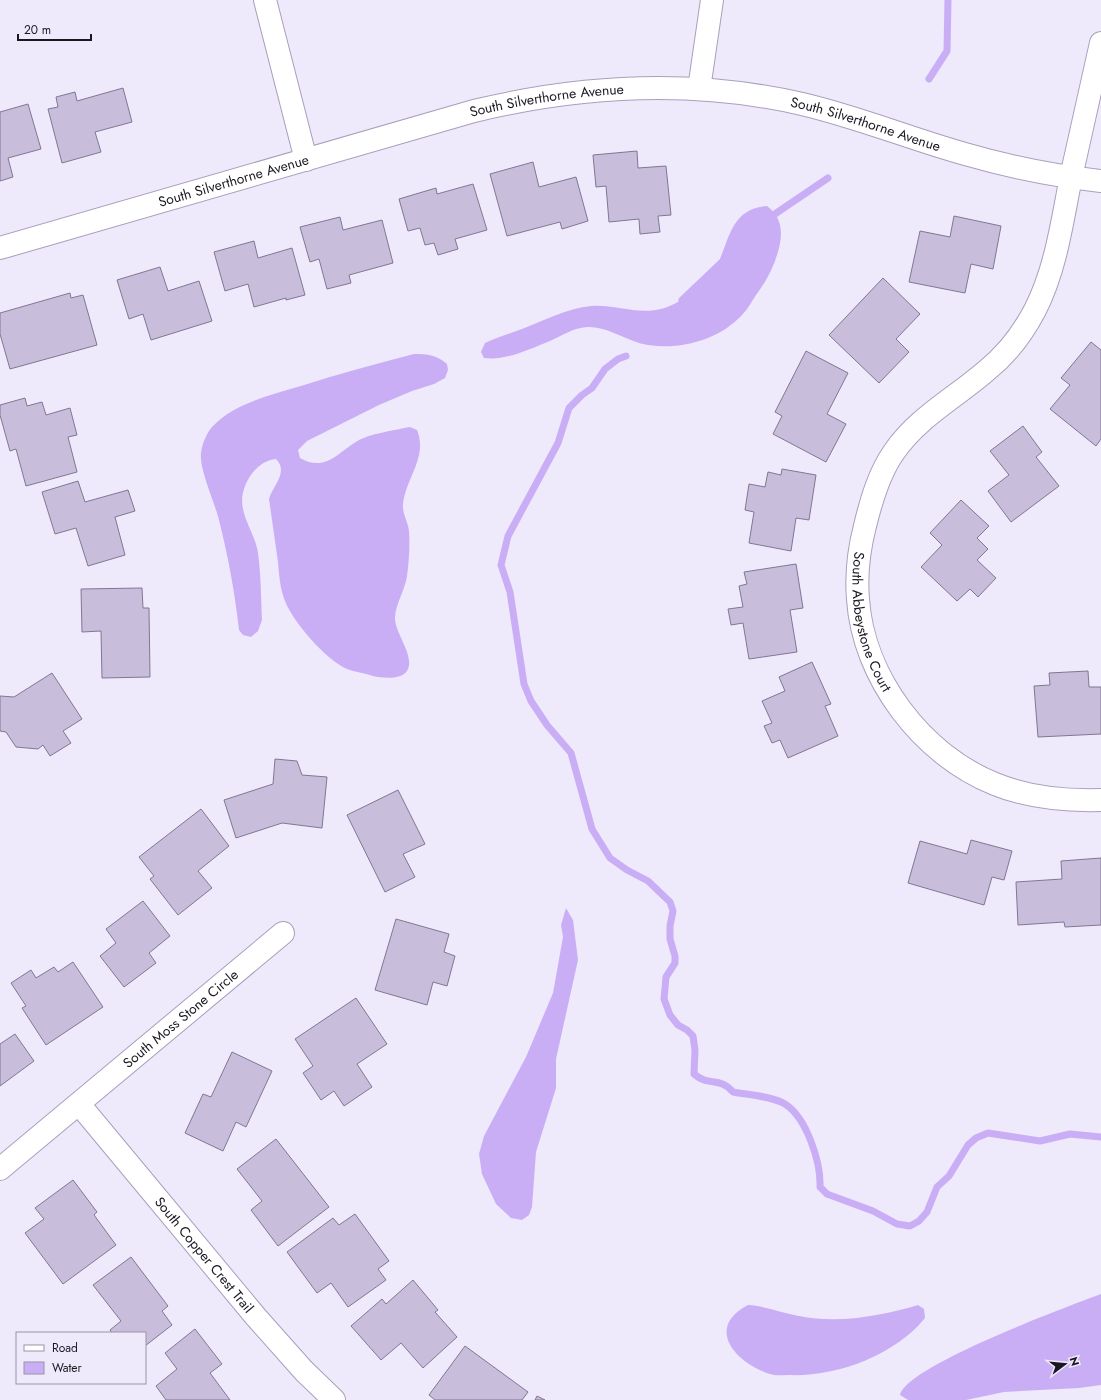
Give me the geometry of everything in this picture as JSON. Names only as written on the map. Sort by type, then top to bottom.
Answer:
[{"type":"street","points":[[265,0],[306,160]]},
{"type":"street","points":[[699,89],[712,0]]},
{"type":"street","name":"South Abbeystone Court","points":[[1101,43],[1059,240],[1048,281],[1035,310],[1022,332],[987,371],[923,420],[893,453],[884,470],[868,514],[861,541],[858,571],[858,599],[863,630],[873,660],[887,689],[920,732],[947,758],[969,772],[994,784],[1022,793],[1053,799],[1101,800]]},
{"type":"street","name":"South Silverthorne Avenue","points":[[0,248],[474,111],[547,95],[627,88],[699,89],[759,96],[802,104],[999,164],[1071,178],[1101,181]]},
{"type":"street","name":"South Moss Stone Circle","points":[[0,1169],[283,933]]},
{"type":"street","name":"South Copper Crest Trail","points":[[79,1104],[256,1317],[304,1371],[334,1400]]},
{"type":"water","points":[[767,206],[777,216],[781,228],[779,248],[771,271],[766,281],[742,315],[733,324],[711,337],[673,346],[648,345],[633,341],[610,331],[595,327],[587,327],[573,330],[518,354],[501,358],[484,358],[481,352],[485,343],[573,309],[601,306],[642,311],[663,308],[679,302],[702,285],[714,271],[737,221],[754,209]]},
{"type":"water","points":[[414,354],[432,356],[447,364],[448,370],[445,378],[434,384],[412,391],[379,405],[307,441],[298,450],[300,458],[309,462],[325,462],[332,459],[359,440],[369,436],[410,427],[417,430],[420,440],[420,449],[403,504],[403,511],[409,531],[408,571],[395,617],[398,630],[409,658],[407,671],[400,676],[386,678],[347,669],[330,658],[311,640],[289,610],[283,596],[279,576],[269,499],[281,474],[280,464],[276,459],[268,461],[255,470],[249,477],[243,493],[243,509],[258,553],[262,620],[258,631],[251,637],[243,635],[239,630],[228,561],[217,513],[202,468],[202,446],[209,431],[222,418],[232,411],[254,401],[329,377]]},
{"type":"water","points":[[566,908],[573,920],[578,960],[556,1059],[556,1088],[536,1152],[532,1207],[529,1215],[522,1220],[511,1218],[496,1204],[482,1174],[479,1154],[484,1136],[526,1057],[553,993],[563,937],[561,925]]},
{"type":"water","points":[[1101,1294],[1101,1385],[1079,1388],[1004,1392],[966,1400],[908,1400],[900,1395],[909,1383],[929,1369],[958,1353],[991,1338]]},
{"type":"water","points":[[748,1305],[799,1316],[844,1319],[859,1318],[918,1305],[924,1309],[925,1318],[897,1343],[863,1362],[844,1368],[806,1375],[776,1375],[757,1369],[746,1362],[736,1353],[730,1344],[727,1334],[728,1324],[735,1314]]},
{"type":"building","points":[[123,88],[132,122],[95,132],[101,152],[62,163],[48,109],[58,107],[56,97],[75,92],[77,101]]},
{"type":"building","points":[[28,104],[41,149],[8,158],[13,177],[0,181],[0,112]]},
{"type":"building","points":[[637,151],[638,168],[666,166],[671,215],[658,216],[660,232],[640,234],[639,219],[609,222],[606,186],[596,187],[593,155]]},
{"type":"building","points":[[533,162],[539,187],[576,177],[588,221],[562,229],[560,222],[507,236],[490,174]]},
{"type":"building","points":[[473,184],[487,230],[455,239],[458,249],[438,255],[434,243],[425,245],[420,228],[408,231],[399,199],[436,188],[437,194]]},
{"type":"building","points":[[954,216],[1001,226],[993,269],[971,264],[965,293],[909,282],[920,231],[950,237]]},
{"type":"building","points":[[340,217],[343,230],[382,220],[393,263],[349,275],[351,283],[327,289],[319,259],[310,262],[300,227]]},
{"type":"building","points":[[254,241],[258,258],[292,248],[305,295],[286,300],[286,298],[254,307],[248,284],[225,291],[214,252]]},
{"type":"building","points":[[160,267],[168,291],[199,281],[212,321],[151,340],[143,314],[129,319],[117,280]]},
{"type":"building","points":[[883,278],[920,314],[896,339],[909,352],[879,383],[829,335]]},
{"type":"building","points":[[70,293],[71,298],[83,295],[97,345],[10,369],[0,334],[0,313]]},
{"type":"building","points":[[1091,342],[1101,350],[1101,439],[1096,446],[1050,409],[1070,385],[1061,378]]},
{"type":"building","points":[[806,351],[848,373],[827,414],[846,424],[826,462],[773,434],[782,416],[775,412]]},
{"type":"building","points":[[25,398],[27,406],[42,402],[46,415],[70,408],[77,435],[68,437],[77,472],[26,486],[16,449],[10,451],[0,415],[0,405]]},
{"type":"building","points":[[1023,426],[1042,452],[1036,457],[1059,486],[1011,522],[988,491],[1009,475],[990,451]]},
{"type":"building","points":[[782,469],[816,475],[809,520],[796,518],[791,551],[749,543],[754,512],[745,510],[749,484],[765,487],[768,472],[781,475]]},
{"type":"building","points":[[78,481],[85,502],[128,490],[135,511],[115,517],[125,555],[88,566],[76,528],[55,534],[42,492]]},
{"type":"building","points":[[961,500],[989,526],[977,538],[988,549],[977,560],[996,578],[978,597],[970,589],[957,601],[921,567],[942,545],[930,533]]},
{"type":"building","points":[[796,564],[803,608],[790,610],[797,652],[749,659],[743,623],[731,625],[728,609],[743,607],[739,586],[747,584],[744,572]]},
{"type":"building","points":[[142,588],[143,608],[149,608],[150,677],[102,678],[101,631],[82,632],[81,589]]},
{"type":"building","points":[[812,662],[831,704],[825,706],[838,736],[788,758],[780,740],[772,743],[764,726],[772,723],[762,701],[785,691],[779,677]]},
{"type":"building","points":[[1088,671],[1089,687],[1101,687],[1101,734],[1038,737],[1034,686],[1050,685],[1049,673]]},
{"type":"building","points":[[52,673],[82,719],[63,731],[71,743],[50,756],[43,745],[38,749],[16,747],[6,732],[0,731],[0,696],[14,697]]},
{"type":"building","points":[[275,759],[297,761],[302,775],[327,777],[322,828],[282,823],[236,838],[224,800],[273,784]]},
{"type":"building","points":[[398,790],[425,844],[403,854],[415,877],[385,892],[347,815]]},
{"type":"building","points":[[201,809],[229,846],[198,871],[212,888],[178,915],[150,879],[154,876],[139,857]]},
{"type":"building","points":[[971,840],[1012,851],[1004,880],[992,877],[984,905],[908,883],[920,841],[967,854]]},
{"type":"building","points":[[1101,858],[1101,925],[1065,927],[1064,922],[1018,925],[1016,882],[1062,879],[1061,861]]},
{"type":"building","points":[[143,901],[170,936],[149,953],[156,963],[124,987],[100,956],[116,943],[106,929]]},
{"type":"building","points":[[396,919],[449,934],[444,952],[455,956],[447,986],[433,982],[427,1005],[375,990]]},
{"type":"building","points":[[73,962],[103,1007],[46,1045],[22,1008],[26,1006],[11,983],[31,970],[36,978],[54,967],[58,972]]},
{"type":"building","points":[[356,998],[387,1044],[357,1064],[372,1087],[344,1106],[334,1091],[321,1100],[303,1073],[313,1066],[295,1039]]},
{"type":"building","points":[[15,1034],[34,1061],[0,1086],[0,1044]]},
{"type":"building","points":[[232,1052],[272,1071],[246,1127],[236,1122],[223,1151],[185,1133],[203,1094],[211,1097]]},
{"type":"building","points":[[276,1139],[329,1207],[278,1246],[251,1210],[262,1201],[237,1169]]},
{"type":"building","points":[[73,1180],[97,1212],[94,1215],[116,1245],[63,1284],[25,1233],[44,1219],[35,1208]]},
{"type":"building","points":[[355,1214],[389,1261],[378,1269],[386,1280],[348,1307],[331,1283],[317,1293],[287,1252],[333,1218],[339,1225]]},
{"type":"building","points":[[131,1257],[168,1306],[162,1311],[172,1325],[146,1345],[146,1332],[111,1332],[110,1330],[121,1321],[93,1285]]},
{"type":"building","points":[[413,1280],[438,1310],[435,1312],[457,1337],[423,1368],[401,1343],[381,1360],[351,1326],[382,1299],[386,1304]]},
{"type":"building","points":[[195,1329],[222,1364],[210,1373],[230,1400],[166,1400],[156,1386],[177,1369],[165,1353]]},
{"type":"building","points":[[465,1346],[528,1392],[522,1400],[435,1400],[429,1395]]},
{"type":"building","points":[[537,1396],[545,1400],[535,1400]]},
{"type":"waterway","points":[[929,79],[947,51],[948,0]]},
{"type":"waterway","points":[[769,218],[828,178]]},
{"type":"waterway","points":[[682,300],[722,262]]},
{"type":"waterway","points":[[626,356],[618,359],[605,369],[592,388],[582,395],[569,408],[558,443],[508,536],[501,565],[510,592],[524,684],[531,701],[547,725],[571,753],[592,829],[610,858],[627,870],[648,881],[670,902],[673,911],[670,926],[670,939],[675,956],[675,963],[666,977],[664,999],[670,1015],[678,1025],[687,1030],[693,1036],[695,1050],[694,1074],[704,1080],[723,1084],[733,1092],[767,1097],[785,1104],[793,1111],[806,1130],[818,1166],[820,1187],[827,1194],[873,1211],[897,1224],[910,1226],[919,1221],[927,1212],[937,1187],[949,1176],[968,1145],[976,1138],[988,1133],[1040,1141],[1070,1134],[1101,1137]]}]
